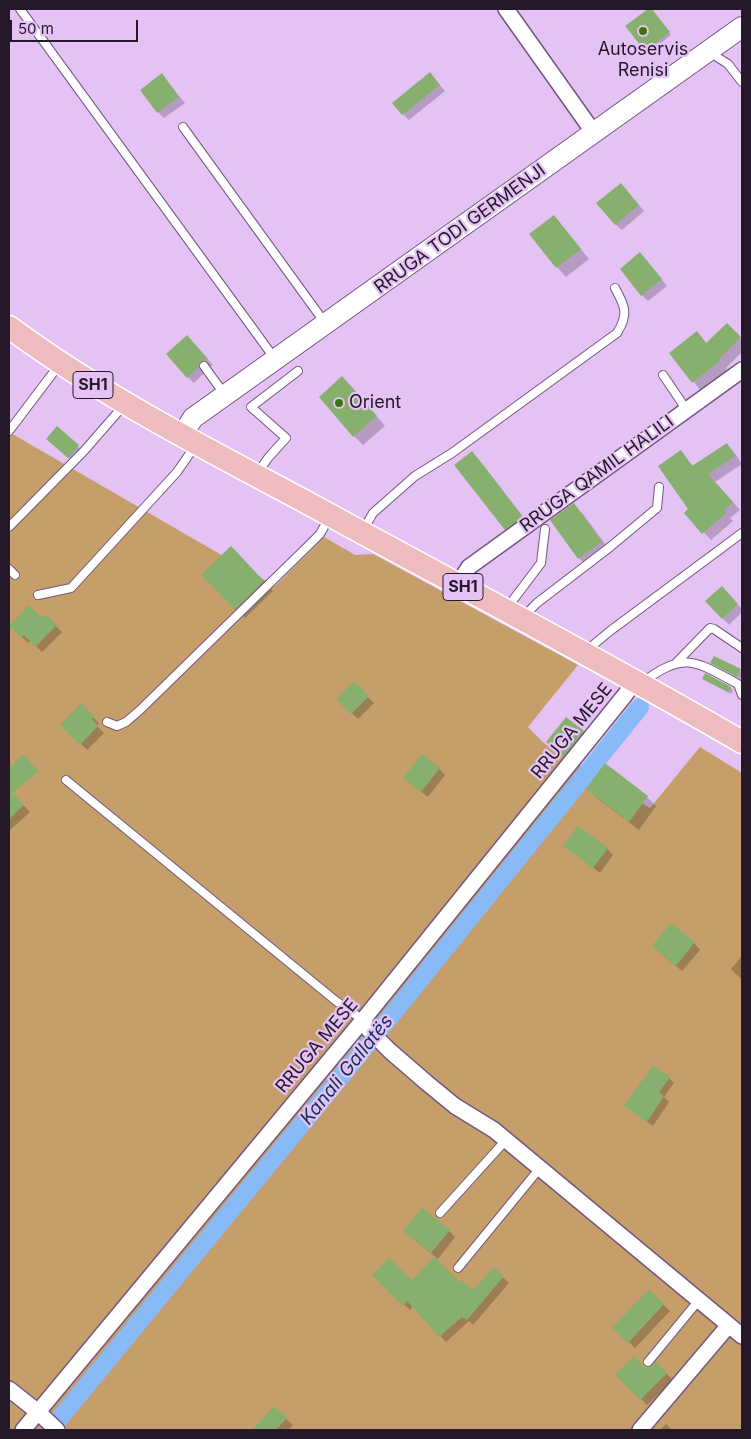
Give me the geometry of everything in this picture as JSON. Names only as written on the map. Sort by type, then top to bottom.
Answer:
[{"type":"main road","name":"SH1","points":[[9,327],[60,363],[125,403],[638,682],[742,742]]},
{"type":"street","points":[[506,9],[594,133]]},
{"type":"street","name":"RRUGA TODI GERMENJI","points":[[189,439],[194,418],[742,27]]},
{"type":"street","name":"RRUGA QAMIL HALILI","points":[[458,584],[469,567],[742,370]]},
{"type":"street","name":"RRUGA MESE","points":[[23,1430],[41,1416],[366,1025],[625,695],[638,682]]},
{"type":"street","points":[[366,1025],[390,1051],[455,1106],[494,1130],[742,1336]]},
{"type":"street","points":[[640,1430],[729,1325]]},
{"type":"street","points":[[9,1389],[57,1430]]},
{"type":"lane","points":[[20,9],[276,360]]},
{"type":"lane","points":[[710,50],[728,64],[742,82]]},
{"type":"lane","points":[[183,127],[326,324]]},
{"type":"lane","points":[[362,532],[373,513],[415,476],[452,453],[618,333],[625,316],[624,304],[615,288]]},
{"type":"lane","points":[[9,431],[60,363]]},
{"type":"lane","points":[[204,366],[226,395]]},
{"type":"lane","points":[[256,475],[286,438],[251,407],[298,371]]},
{"type":"lane","points":[[663,375],[682,403],[685,411]]},
{"type":"lane","points":[[9,527],[84,451],[125,403]]},
{"type":"lane","points":[[38,595],[71,588],[177,472],[189,439]]},
{"type":"lane","points":[[513,614],[537,603],[657,508],[659,488]]},
{"type":"lane","points":[[107,722],[118,726],[140,710],[320,534],[330,516]]},
{"type":"lane","points":[[513,614],[541,563],[545,529]]},
{"type":"lane","points":[[584,654],[610,631],[742,533]]},
{"type":"lane","points":[[676,664],[710,628],[742,648]]},
{"type":"lane","points":[[638,682],[676,664],[689,662],[701,664],[738,684],[742,695]]},
{"type":"lane","points":[[66,780],[366,1025]]},
{"type":"lane","points":[[440,1213],[506,1140]]},
{"type":"lane","points":[[458,1268],[540,1168]]},
{"type":"lane","points":[[648,1362],[699,1300]]},
{"type":"shaded area","points":[[9,432],[275,586],[324,537],[355,555],[373,554],[578,665],[528,727],[545,744],[650,808],[700,747],[742,773],[742,1430],[9,1430]]},
{"type":"building","points":[[648,9],[652,9],[670,32],[645,51],[625,26]]},
{"type":"building","points":[[430,72],[440,85],[402,115],[392,103]]},
{"type":"building","points":[[162,73],[179,97],[157,113],[140,90]]},
{"type":"building","points":[[621,183],[639,205],[615,225],[596,203]]},
{"type":"building","points":[[554,215],[581,249],[556,268],[529,234]]},
{"type":"building","points":[[640,252],[662,279],[641,296],[620,269]]},
{"type":"building","points":[[727,323],[741,337],[719,359],[720,361],[692,383],[669,353],[697,331],[706,343]]},
{"type":"building","points":[[187,335],[208,359],[200,362],[199,367],[187,378],[166,354]]},
{"type":"building","points":[[342,376],[377,416],[353,437],[319,397]]},
{"type":"building","points":[[57,426],[79,445],[68,458],[46,439]]},
{"type":"building","points":[[727,443],[735,456],[708,474],[733,502],[724,510],[726,513],[702,534],[684,513],[688,509],[658,466],[681,450],[692,466]]},
{"type":"building","points":[[472,451],[523,517],[505,530],[454,465]]},
{"type":"building","points":[[574,503],[602,542],[578,559],[550,520]]},
{"type":"building","points":[[231,546],[264,581],[235,610],[201,575]]},
{"type":"building","points":[[722,586],[738,604],[722,619],[705,601]]},
{"type":"building","points":[[29,605],[42,618],[45,614],[57,625],[35,647],[24,635],[22,638],[9,626]]},
{"type":"building","points":[[714,656],[741,669],[737,677],[710,663]]},
{"type":"building","points":[[705,673],[731,687],[728,692],[702,679]]},
{"type":"building","points":[[354,681],[369,696],[351,714],[336,699]]},
{"type":"building","points":[[81,703],[94,716],[92,719],[98,726],[80,745],[60,725]]},
{"type":"building","points":[[566,717],[584,731],[564,756],[546,742]]},
{"type":"building","points":[[23,754],[38,771],[13,793],[24,805],[9,819],[9,768]]},
{"type":"building","points":[[422,754],[440,768],[421,792],[403,778]]},
{"type":"building","points":[[605,763],[648,796],[629,822],[586,789]]},
{"type":"building","points":[[578,826],[608,848],[593,868],[563,846]]},
{"type":"building","points":[[671,923],[695,942],[676,966],[652,946]]},
{"type":"building","points":[[653,1065],[670,1077],[659,1092],[664,1096],[647,1122],[624,1106]]},
{"type":"building","points":[[422,1208],[450,1230],[431,1253],[403,1231]]},
{"type":"building","points":[[434,1257],[460,1282],[462,1280],[473,1290],[494,1267],[504,1276],[467,1320],[462,1317],[439,1337],[407,1301],[403,1306],[372,1275],[389,1258],[412,1280]]},
{"type":"building","points":[[649,1289],[664,1304],[628,1343],[612,1328]]},
{"type":"building","points":[[634,1356],[646,1369],[656,1361],[667,1373],[640,1400],[615,1375]]},
{"type":"building","points":[[274,1406],[287,1418],[276,1430],[252,1430]]},
{"type":"waterway","name":"Kanali Gallatës","points":[[50,1430],[386,1022],[640,707]]},
{"type":"place","name":"Autoservis Renisi","points":[[643,31]]},
{"type":"place","name":"Orient","points":[[339,403]]}]
